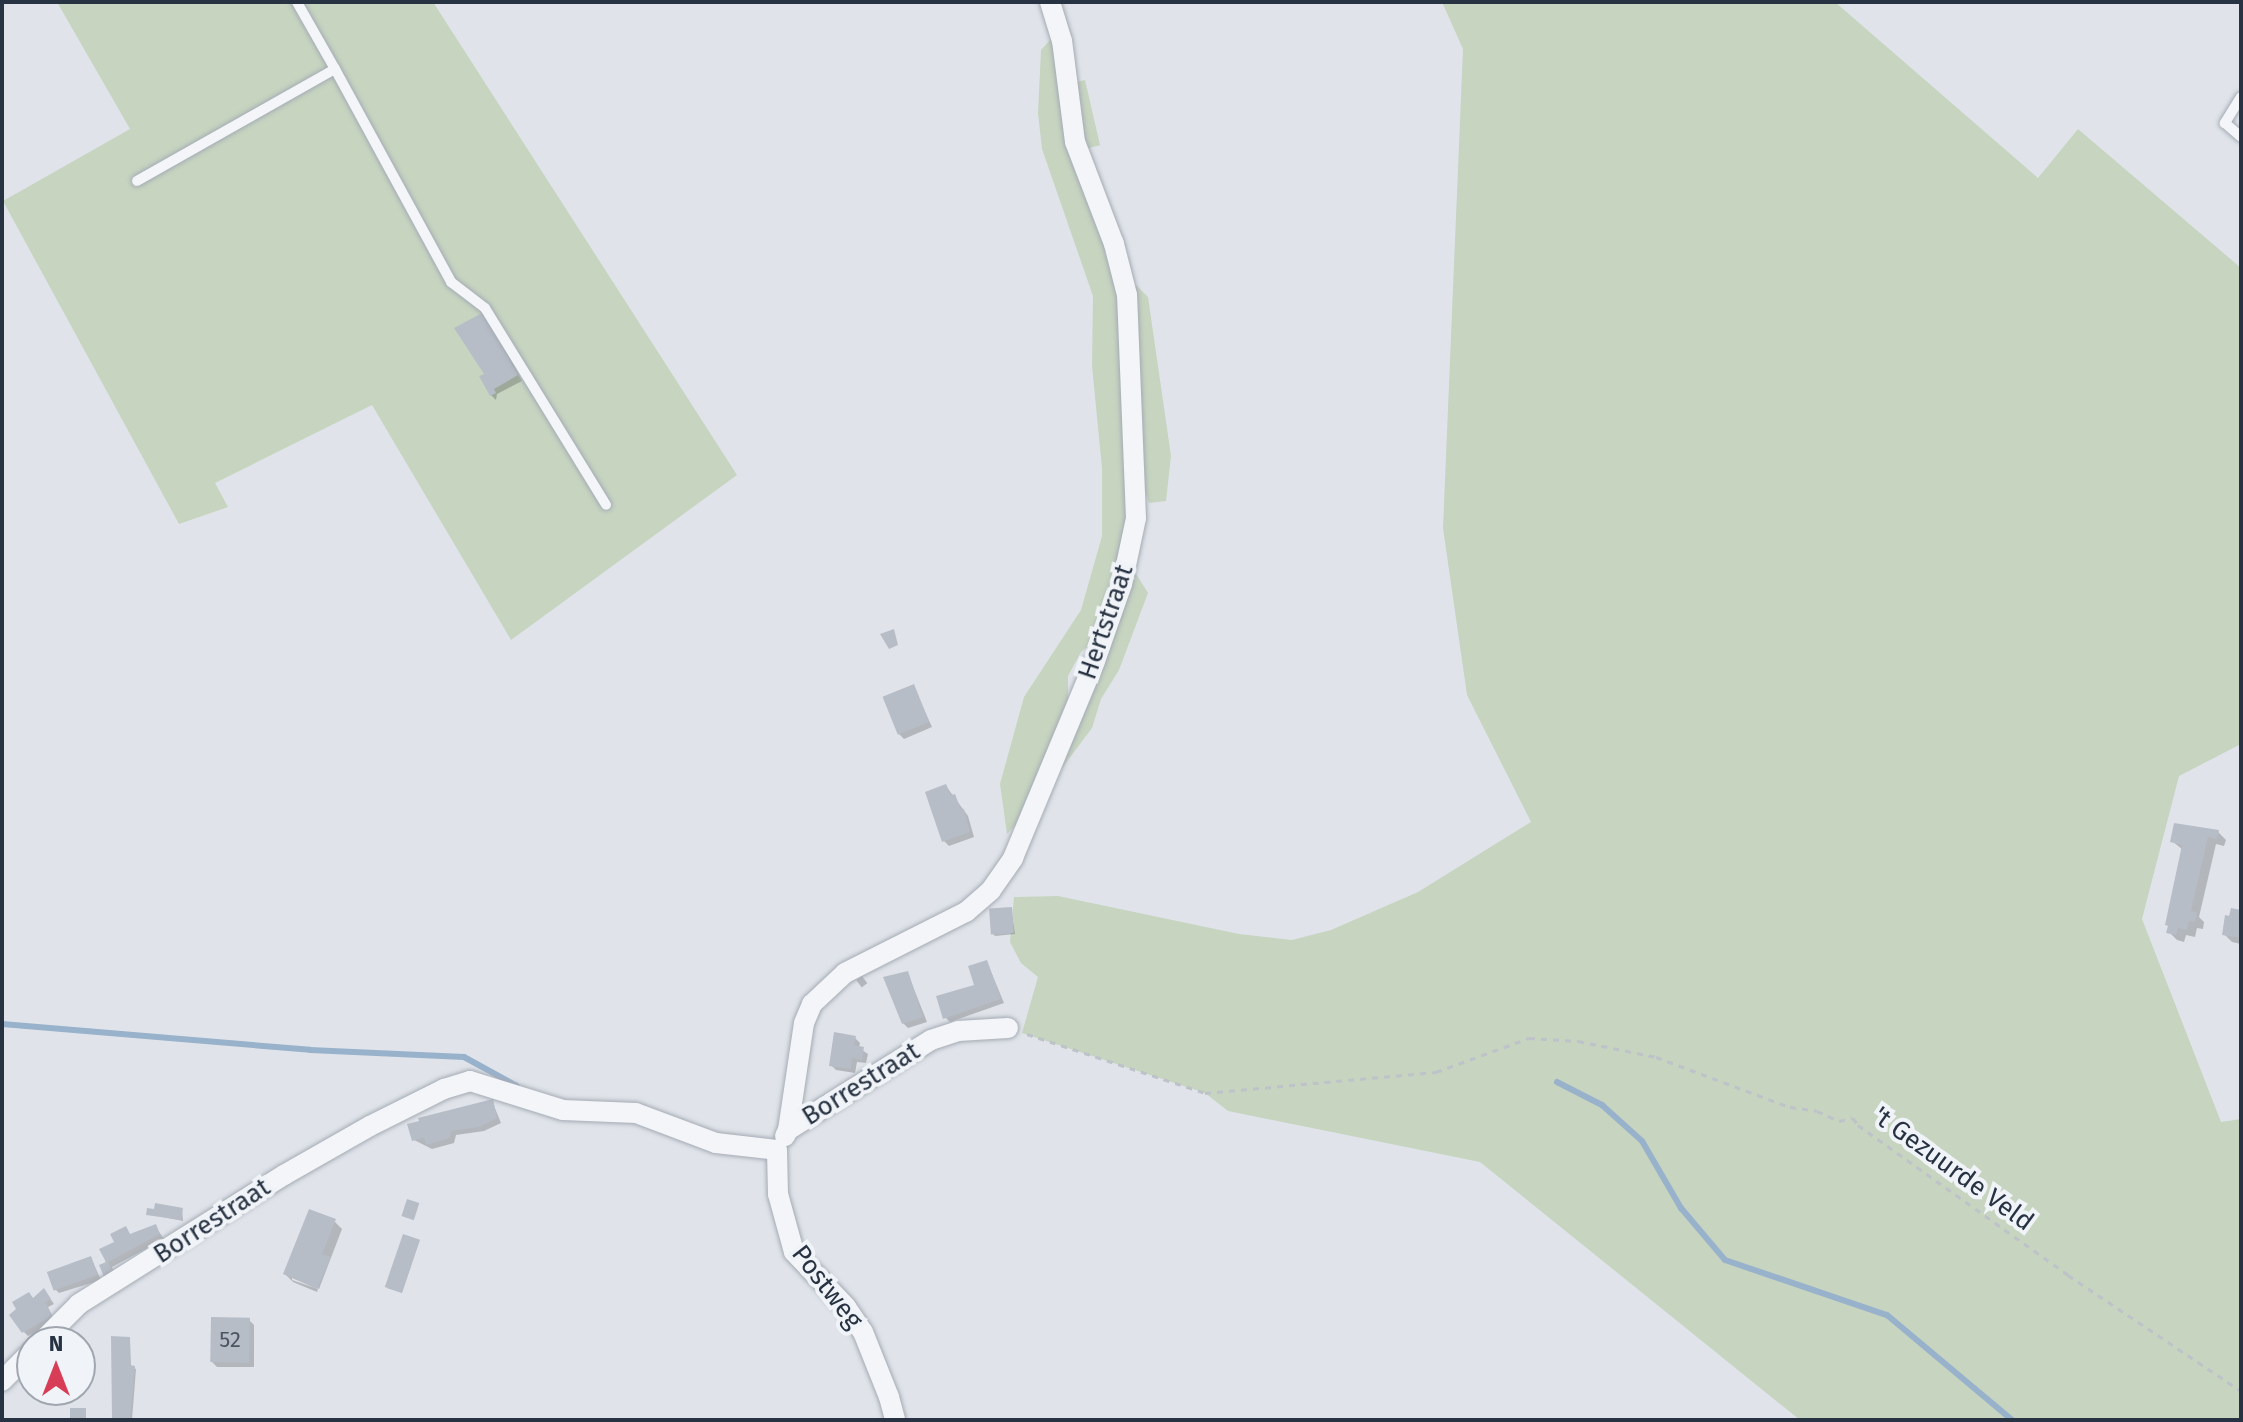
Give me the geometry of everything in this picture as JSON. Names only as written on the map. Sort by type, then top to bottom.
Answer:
[{"type":"street","name":"Hertstraat","points":[[788,1130],[804,1023],[812,1004],[845,973],[966,912],[991,890],[1013,858],[1095,661],[1122,584],[1136,518],[1127,295],[1114,244],[1075,142],[1062,41],[1050,2]]},
{"type":"street","name":"Borrestraat","points":[[57,1326],[79,1304],[284,1175],[394,1114],[470,1081],[563,1110],[636,1113],[716,1143],[777,1150],[788,1130],[931,1040],[958,1031],[1008,1028]]},
{"type":"street","name":"Postweg","points":[[777,1150],[778,1194],[794,1252],[846,1307],[863,1332],[895,1420]]},
{"type":"lane","points":[[297,2],[451,282],[485,308],[606,505]]},
{"type":"lane","points":[[137,181],[335,69]]},
{"type":"lane","points":[[2241,97],[2225,123],[2241,137]]},
{"type":"path","name":"'t Gezuurde Veld","points":[[1008,1028],[1205,1093],[1436,1072],[1519,1040],[1578,1041],[1656,1057],[1790,1107],[1817,1111],[1839,1121],[1853,1118],[1858,1125],[2068,1275],[2241,1391]]},
{"type":"green space","points":[[57,2],[433,2],[737,475],[511,640],[372,405],[215,483],[228,507],[179,524],[3,201],[130,129]]},
{"type":"green space","points":[[1442,2],[1835,2],[2038,178],[2078,129],[2241,268],[2241,744],[2179,776],[2142,919],[2221,1122],[2241,1119],[2241,1420],[1800,1420],[1480,1162],[1228,1111],[1205,1093],[1022,1033],[1038,977],[1021,963],[1010,942],[1014,897],[1058,896],[1239,934],[1292,940],[1331,930],[1418,892],[1531,822],[1467,695],[1443,528],[1463,49]]},
{"type":"green space","points":[[1052,38],[1116,270],[1132,501],[1114,579],[1092,643],[1081,652],[1068,676],[1068,711],[1020,820],[1007,834],[1000,784],[1024,697],[1081,610],[1102,536],[1102,468],[1092,366],[1093,296],[1042,149],[1038,113],[1041,50]]},
{"type":"green space","points":[[1085,80],[1100,145],[1087,148],[1072,83]]},
{"type":"green space","points":[[1137,286],[1148,297],[1171,456],[1166,501],[1149,503],[1143,485],[1132,287]]},
{"type":"green space","points":[[1133,569],[1148,593],[1119,670],[1101,699],[1092,728],[1059,772]]},
{"type":"building","points":[[484,312],[518,375],[494,389],[496,393],[490,396],[479,376],[484,374],[454,328]]},
{"type":"building","points":[[894,629],[898,645],[889,649],[880,634]]},
{"type":"building","points":[[914,684],[929,722],[898,735],[882,697]]},
{"type":"building","points":[[946,784],[951,795],[955,794],[961,810],[964,809],[970,832],[942,842],[925,792]]},
{"type":"building","points":[[2174,823],[2219,830],[2217,839],[2208,837],[2191,911],[2197,912],[2195,922],[2189,921],[2187,930],[2178,928],[2176,935],[2166,933],[2168,926],[2165,925],[2182,845],[2170,842]]},
{"type":"building","points":[[1012,907],[1014,933],[991,935],[989,909]]},
{"type":"building","points":[[2231,908],[2241,910],[2241,938],[2222,935],[2225,915],[2229,916]]},
{"type":"building","points":[[987,960],[1001,999],[943,1019],[936,996],[974,985],[968,966]]},
{"type":"building","points":[[908,971],[923,1017],[902,1024],[883,977]]},
{"type":"building","points":[[834,1032],[856,1036],[854,1045],[864,1047],[862,1060],[852,1058],[851,1069],[829,1066]]},
{"type":"building","points":[[493,1099],[497,1118],[479,1127],[451,1131],[450,1138],[426,1145],[424,1138],[412,1141],[407,1124],[419,1121],[418,1118]]},
{"type":"building","points":[[407,1199],[419,1203],[414,1220],[401,1216]]},
{"type":"building","points":[[155,1203],[183,1208],[181,1220],[146,1215],[147,1208],[154,1209]]},
{"type":"building","points":[[309,1209],[336,1219],[322,1254],[331,1257],[317,1289],[283,1274]]},
{"type":"building","points":[[156,1224],[160,1234],[108,1262],[114,1274],[105,1279],[99,1265],[106,1262],[99,1249],[114,1242],[110,1234],[126,1226],[130,1234]]},
{"type":"building","points":[[403,1234],[420,1240],[402,1293],[385,1287]]},
{"type":"building","points":[[91,1256],[98,1275],[54,1291],[47,1272]]},
{"type":"building","points":[[44,1288],[51,1299],[45,1302],[52,1316],[34,1326],[17,1326],[9,1315],[16,1309],[12,1302],[29,1292],[33,1298]]},
{"type":"building","points":[[211,1317],[250,1318],[249,1363],[210,1362]]},
{"type":"building","points":[[111,1336],[130,1337],[130,1365],[135,1366],[130,1420],[112,1420]]},
{"type":"building","points":[[70,1408],[86,1408],[86,1420],[70,1420]]},
{"type":"waterway","points":[[2,1024],[310,1050],[464,1057],[517,1086]]},
{"type":"waterway","points":[[1557,1082],[1602,1105],[1642,1141],[1681,1208],[1725,1260],[1887,1315],[2012,1420]]}]
